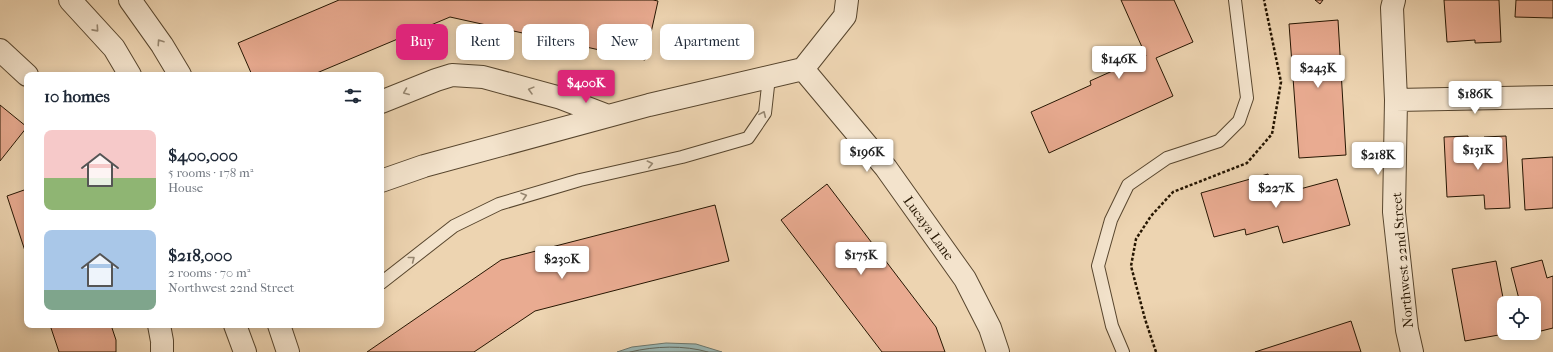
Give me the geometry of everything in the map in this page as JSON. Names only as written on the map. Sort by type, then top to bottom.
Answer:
[{"type":"street","points":[[70,0],[114,48],[128,72]]},
{"type":"street","points":[[130,0],[162,45],[178,72]]},
{"type":"street","points":[[384,180],[424,166],[608,116],[803,69],[846,16],[847,0]]},
{"type":"street","name":"Northwest 22nd Street","points":[[1394,0],[1392,8],[1396,100],[1394,212],[1407,330],[1412,352]]},
{"type":"street","points":[[0,50],[25,72]]},
{"type":"street","name":"Lucaya Lane","points":[[803,69],[886,168],[966,278],[990,328],[998,352]]},
{"type":"street","points":[[384,101],[452,75],[482,77],[561,98],[608,116]]},
{"type":"street","points":[[1396,100],[1553,97]]},
{"type":"street","points":[[160,328],[162,352]]},
{"type":"street","points":[[236,328],[245,352]]},
{"type":"street","points":[[280,328],[288,352]]},
{"type":"lane","points":[[1123,352],[1112,326],[1098,266],[1111,220],[1128,185],[1167,158],[1219,141],[1239,121],[1247,98],[1235,0]]},
{"type":"lane","points":[[384,281],[454,226],[499,204],[580,180],[682,157],[748,138],[765,113],[769,77]]},
{"type":"path","points":[[1156,352],[1145,319],[1131,266],[1136,239],[1151,216],[1173,192],[1247,163],[1272,134],[1281,82],[1264,0]]},
{"type":"water","points":[[666,343],[696,344],[722,352],[617,352],[632,347]]},
{"type":"building","points":[[339,0],[658,1],[652,28],[652,24],[597,24],[597,49],[589,48],[589,24],[522,24],[522,33],[514,31],[514,24],[482,24],[450,17],[433,24],[396,24],[396,40],[319,72],[251,72],[238,43]]},
{"type":"building","points":[[1121,0],[1174,0],[1193,42],[1156,58],[1173,96],[1049,153],[1031,112],[1091,85],[1090,81],[1146,56]]},
{"type":"building","points":[[1315,0],[1323,0],[1320,4]]},
{"type":"building","points":[[1444,0],[1499,0],[1501,42],[1475,43],[1475,40],[1447,42]]},
{"type":"building","points":[[1516,0],[1553,0],[1553,18],[1515,17]]},
{"type":"building","points":[[1338,20],[1346,155],[1299,158],[1289,24]]},
{"type":"building","points":[[0,105],[24,125],[24,131],[0,161]]},
{"type":"building","points":[[1468,136],[1469,150],[1485,149],[1484,137],[1506,136],[1510,208],[1485,209],[1484,195],[1447,197],[1444,137]]},
{"type":"building","points":[[1553,157],[1553,208],[1525,210],[1522,159]]},
{"type":"building","points":[[1268,174],[1274,196],[1337,179],[1350,225],[1283,243],[1278,226],[1246,235],[1245,229],[1214,237],[1201,193]]},
{"type":"building","points":[[827,184],[936,327],[945,352],[882,352],[781,220]]},
{"type":"building","points":[[24,190],[24,248],[7,196]]},
{"type":"building","points":[[715,205],[729,261],[535,311],[474,352],[367,352],[501,260]]},
{"type":"building","points":[[1542,260],[1547,278],[1553,276],[1553,328],[1541,331],[1541,296],[1518,296],[1511,268]]},
{"type":"building","points":[[1496,261],[1503,296],[1497,296],[1497,335],[1465,341],[1452,269]]},
{"type":"building","points":[[1351,321],[1361,352],[1255,352]]},
{"type":"building","points":[[51,328],[112,328],[116,340],[116,352],[59,352]]}]
